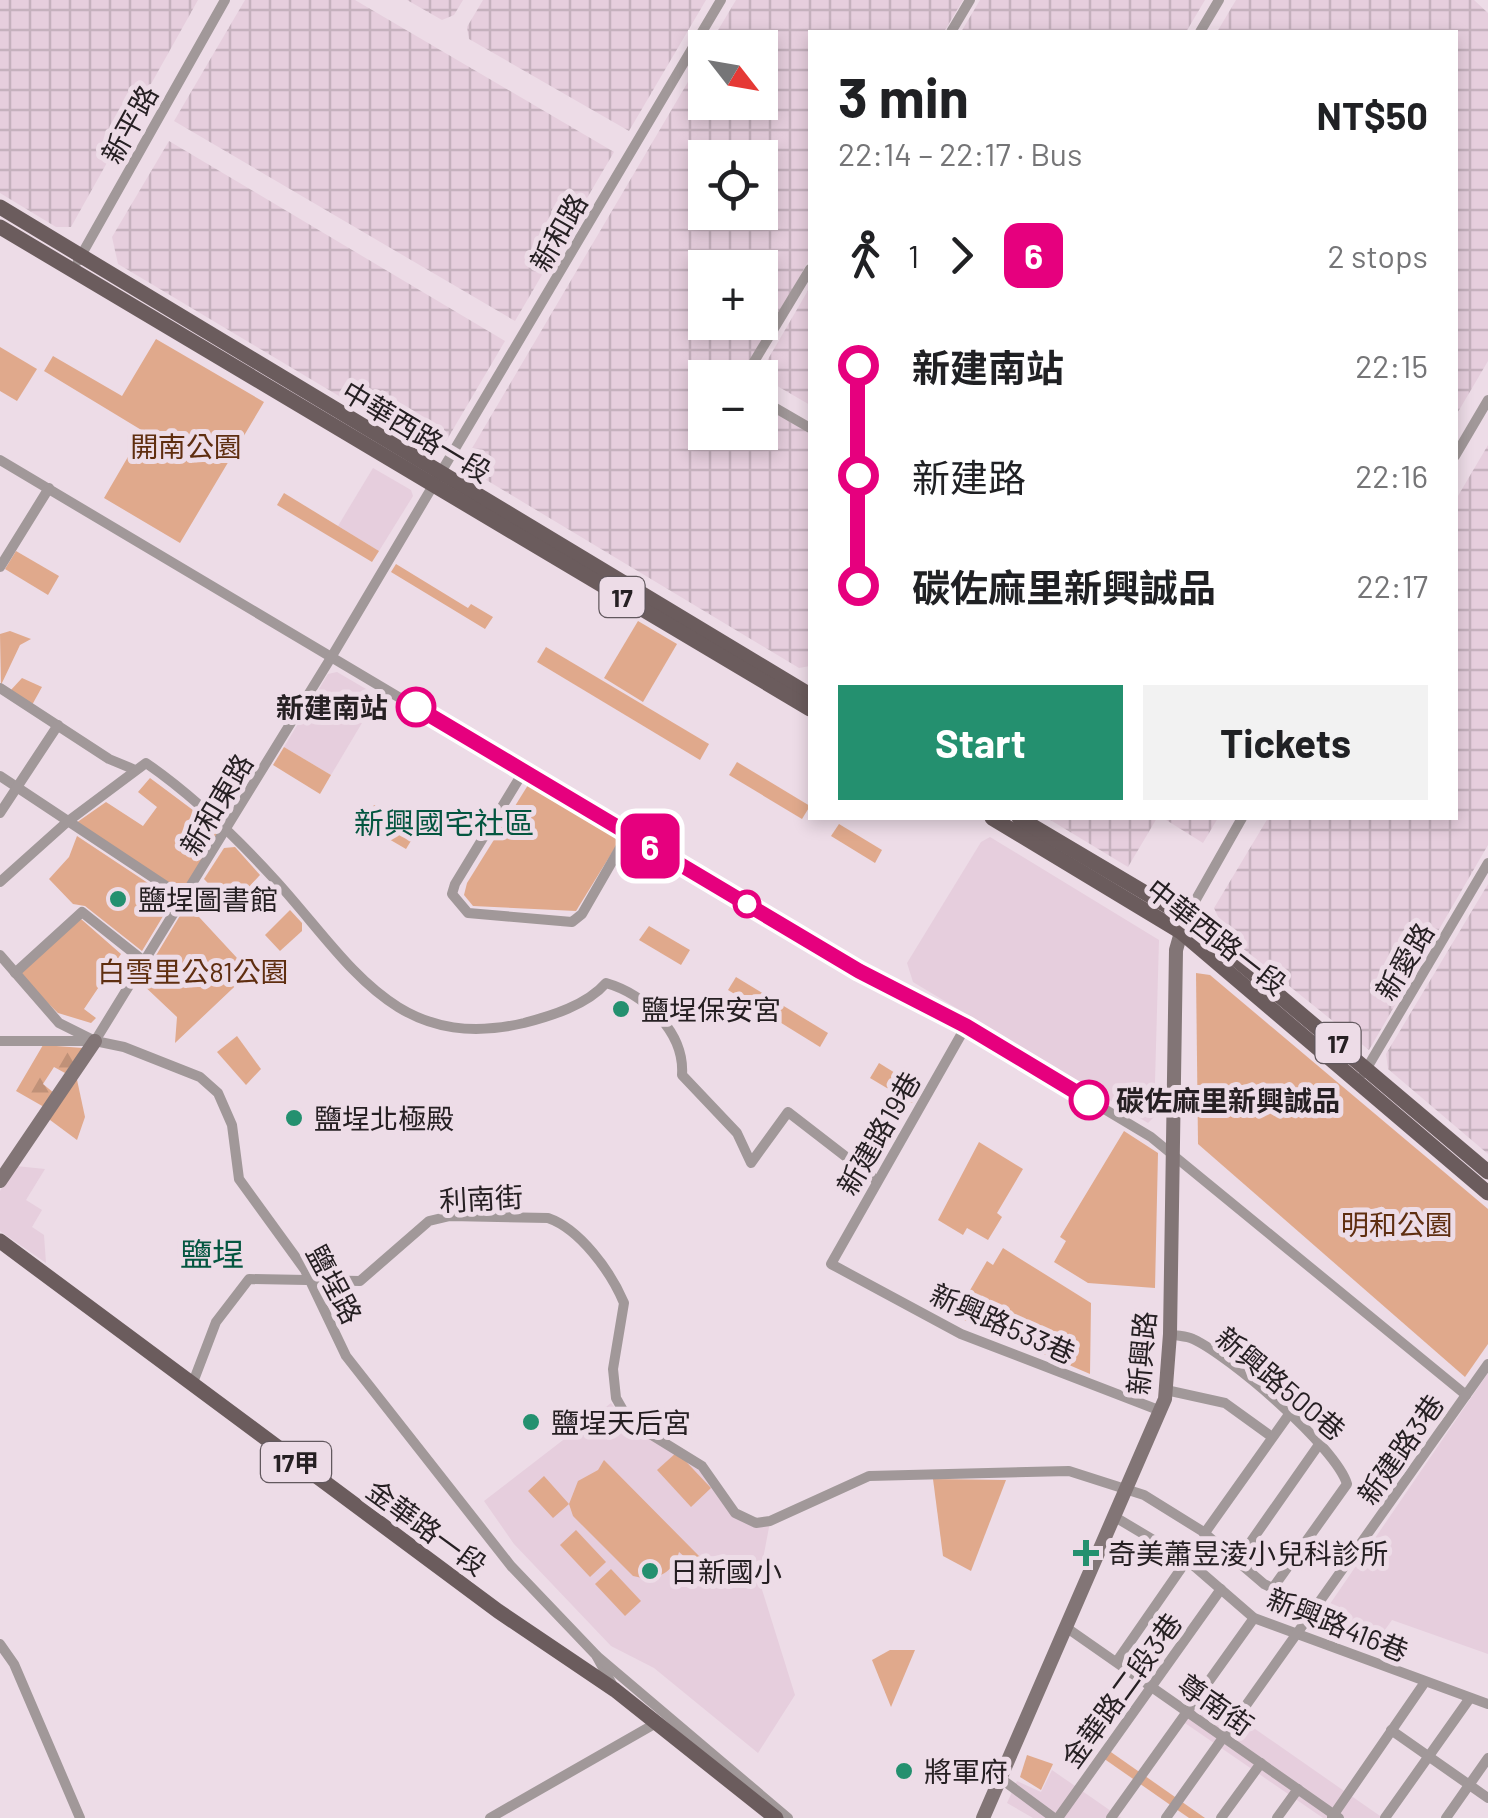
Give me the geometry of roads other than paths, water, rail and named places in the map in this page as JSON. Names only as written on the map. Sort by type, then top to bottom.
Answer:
[{"type":"main road","name":"中華西路一段","points":[[0,207],[437,480]]},
{"type":"main road","name":"中華西路一段","points":[[0,227],[804,692]]},
{"type":"main road","name":"中華西路一段","points":[[996,820],[1184,925]]},
{"type":"main road","name":"中華西路一段","points":[[1022,820],[1184,925],[1362,1075],[1488,1172]]},
{"type":"main road","name":"中華西路一段","points":[[1362,1075],[1488,1194]]},
{"type":"main road","name":"金華路一段","points":[[0,1241],[498,1611],[660,1720],[776,1818]]},
{"type":"street","name":"新平路","points":[[72,271],[225,0]]},
{"type":"street","name":"新和路","points":[[437,480],[721,0]]},
{"type":"street","points":[[951,30],[970,0]]},
{"type":"street","points":[[1201,30],[1219,0]]},
{"type":"street","points":[[755,360],[808,272]]},
{"type":"street","points":[[1458,451],[1488,400]]},
{"type":"street","points":[[778,409],[808,427]]},
{"type":"street","points":[[0,460],[859,971],[966,1026],[1172,1153],[1466,1395]]},
{"type":"street","name":"新和東路","points":[[95,1042],[437,480]]},
{"type":"street","points":[[0,567],[49,488]]},
{"type":"street","points":[[2,695],[121,766],[134,769]]},
{"type":"street","points":[[0,813],[58,725]]},
{"type":"street","points":[[0,882],[67,822],[146,763],[228,829],[356,976],[393,1006],[422,1022],[458,1032],[542,1018],[598,992],[606,984],[631,990],[656,1013],[683,1058],[682,1075],[737,1133],[751,1163],[788,1112],[876,1180]]},
{"type":"street","points":[[525,769],[455,884],[452,894],[456,904],[468,912],[572,922],[582,914],[628,834]]},
{"type":"street","points":[[0,776],[184,898]]},
{"type":"street","points":[[1184,925],[1241,820]]},
{"type":"street","name":"新愛路","points":[[1362,1075],[1488,863]]},
{"type":"street","points":[[15,974],[82,912],[144,962]]},
{"type":"street","name":"新興路","points":[[983,1818],[1128,1489],[1166,1390],[1176,950],[1184,925]]},
{"type":"street","points":[[0,956],[66,1030],[95,1042],[0,1180]]},
{"type":"street","name":"新建路19巷","points":[[832,1264],[966,1026]]},
{"type":"street","name":"鹽埕路","points":[[0,1041],[95,1042],[167,1061],[200,1077],[218,1094],[232,1125],[239,1179],[309,1279],[346,1356],[513,1568],[596,1655],[615,1690]]},
{"type":"street","name":"利南街","points":[[192,1384],[216,1322],[243,1284],[257,1278],[360,1281],[429,1221],[450,1216],[554,1219],[588,1248],[624,1303],[612,1369],[616,1398],[629,1421],[702,1466],[736,1513],[756,1523],[770,1522],[869,1476],[1069,1471],[1128,1489],[1204,1534],[1272,1590],[1315,1609]]},
{"type":"street","name":"新興路533巷","points":[[832,1264],[961,1334],[1161,1411]]},
{"type":"street","name":"新興路500巷","points":[[1170,1334],[1193,1339],[1290,1413],[1341,1465],[1347,1484],[1272,1590]]},
{"type":"street","name":"新建路3巷","points":[[1166,1818],[1488,1364]]},
{"type":"street","points":[[1166,1390],[1226,1403],[1272,1437]]},
{"type":"street","points":[[1204,1534],[1290,1413]]},
{"type":"street","points":[[1238,1560],[1320,1443]]},
{"type":"street","name":"新興路416巷","points":[[1115,1518],[1187,1560],[1254,1618],[1488,1704]]},
{"type":"street","points":[[1117,1661],[1187,1560]]},
{"type":"street","name":"金華路二段3巷","points":[[1056,1818],[1221,1589]]},
{"type":"street","points":[[1110,1818],[1254,1618]]},
{"type":"street","name":"尊南街","points":[[1066,1628],[1335,1817]]},
{"type":"street","points":[[0,1644],[14,1664],[80,1818]]},
{"type":"street","name":"鹽埕路","points":[[596,1655],[610,1662],[660,1720],[788,1818]]},
{"type":"street","points":[[1335,1817],[1425,1682]]},
{"type":"street","points":[[1384,1818],[1470,1698]]},
{"type":"street","points":[[490,1818],[660,1720]]},
{"type":"street","points":[[1392,1730],[1488,1798]]},
{"type":"street","points":[[1446,1818],[1488,1758]]},
{"type":"street","points":[[1221,1818],[1261,1763]]},
{"type":"street","points":[[1000,1778],[1056,1818]]},
{"type":"street","points":[[1276,1818],[1298,1789]]},
{"type":"place","name":"新建南站","points":[[416,707]]},
{"type":"place","name":"鹽埕圖書館","points":[[118,899]]},
{"type":"place","name":"鹽埕保安宮","points":[[621,1009]]},
{"type":"place","name":"碳佐麻里新興誠品","points":[[1089,1100]]},
{"type":"place","name":"鹽埕北極殿","points":[[294,1118]]},
{"type":"place","name":"鹽埕天后宮","points":[[531,1422]]},
{"type":"place","name":"奇美蕭昱淩小兒科診所","points":[[1086,1553]]},
{"type":"place","name":"日新國小","points":[[650,1571]]},
{"type":"place","name":"將軍府","points":[[904,1771]]},
{"type":"district","name":"新興國宅社區","points":[[444,822]]},
{"type":"district","name":"鹽埕","points":[[212,1253]]},
{"type":"park label","name":"開南公園","points":[[186,446]]},
{"type":"park label","name":"白雪里公81公園","points":[[193,971]]},
{"type":"park label","name":"明和公園","points":[[1397,1224]]}]
